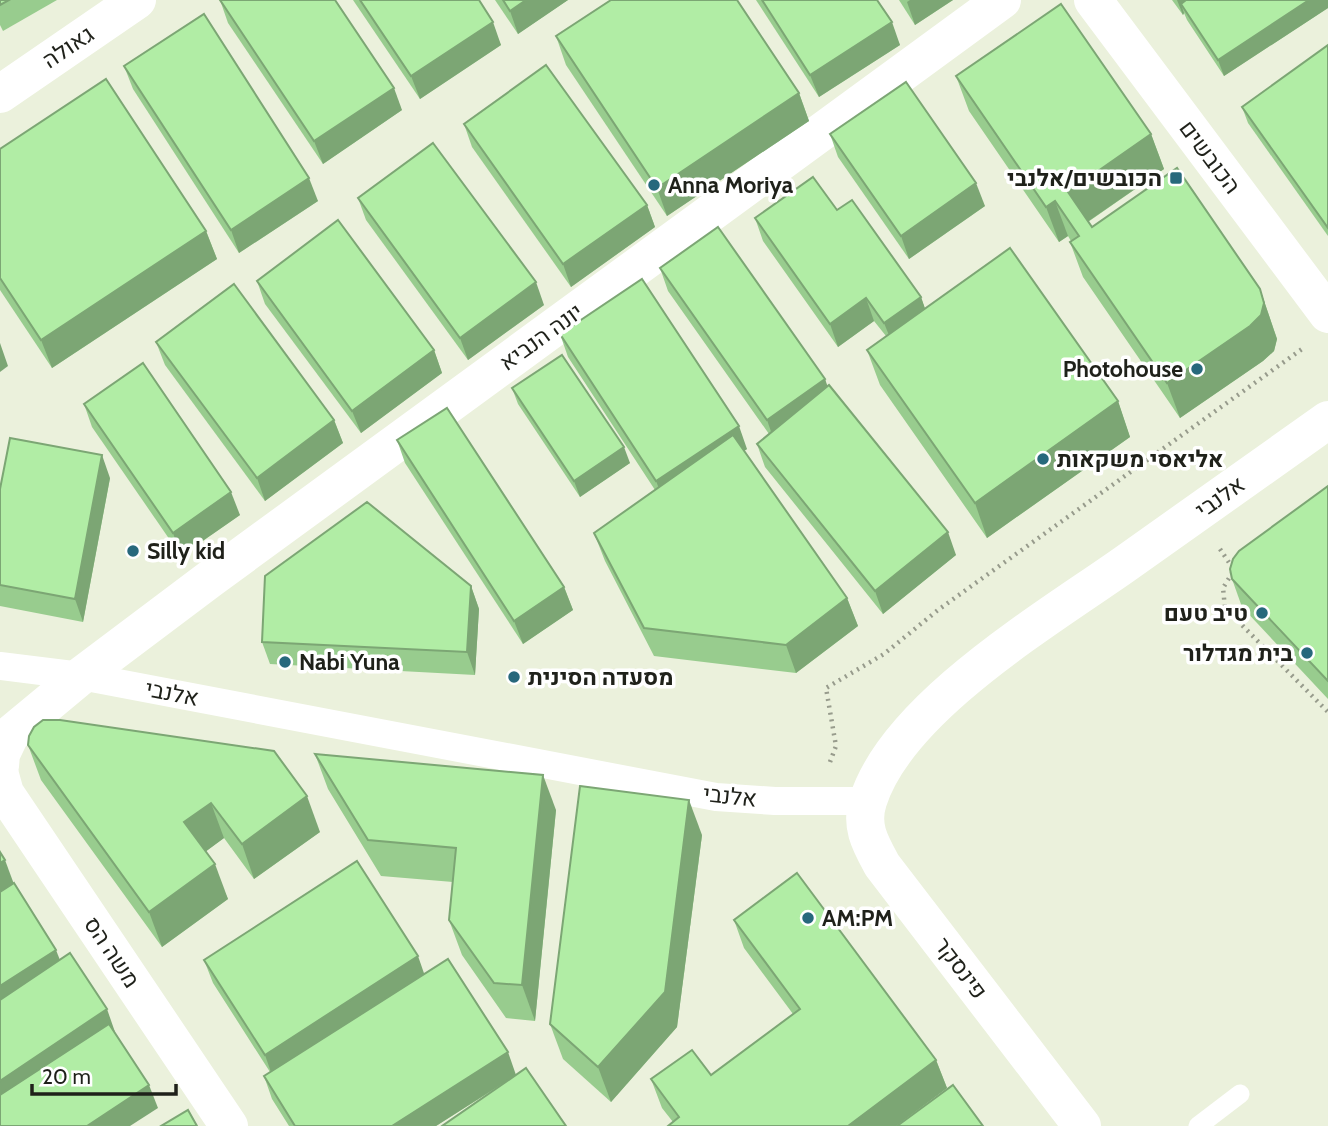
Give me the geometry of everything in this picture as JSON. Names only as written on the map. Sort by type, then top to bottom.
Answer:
[{"type":"street","name":"גאולה","points":[[0,94],[137,0]]},
{"type":"street","name":"יונה הנביא","points":[[81,676],[1002,0]]},
{"type":"street","name":"הכובשים","points":[[1093,0],[1328,314]]},
{"type":"street","name":"אלנבי","points":[[0,666],[81,676],[716,797],[775,801],[868,801],[886,764],[925,714],[1006,648],[1328,421]]},
{"type":"street","points":[[0,766],[1,754],[10,735],[81,676]]},
{"type":"street","name":"משה הס","points":[[0,775],[5,793],[229,1126]]},
{"type":"street","name":"פינסקר","points":[[868,801],[864,829],[882,865],[1082,1126]]},
{"type":"lane","points":[[1198,1126],[1240,1094]]},
{"type":"path","points":[[814,801],[836,746],[826,688],[884,653],[938,610],[1306,346]]},
{"type":"path","points":[[1197,514],[1234,570],[1223,588],[1225,608],[1328,712]]},
{"type":"building","points":[[220,0],[335,0],[394,88],[314,141]]},
{"type":"building","points":[[360,0],[479,0],[493,22],[411,76]]},
{"type":"building","points":[[503,0],[526,0],[510,11]]},
{"type":"building","points":[[611,0],[737,0],[799,93],[657,188],[556,36]]},
{"type":"building","points":[[762,0],[877,0],[892,22],[810,75]]},
{"type":"building","points":[[1186,0],[1309,0],[1218,60],[1181,4]]},
{"type":"building","points":[[1061,4],[1151,134],[1068,192],[1092,227],[1177,168],[1260,289],[1264,303],[1261,315],[1250,326],[1167,383],[1070,242],[1079,236],[1055,201],[1046,207],[956,76]]},
{"type":"building","points":[[204,14],[309,178],[231,230],[124,66]]},
{"type":"building","points":[[1328,45],[1328,228],[1242,107]]},
{"type":"building","points":[[546,65],[647,205],[563,264],[464,124]]},
{"type":"building","points":[[106,79],[206,231],[41,340],[0,278],[0,149]]},
{"type":"building","points":[[906,82],[976,183],[901,236],[830,134]]},
{"type":"building","points":[[433,143],[536,282],[460,338],[358,198]]},
{"type":"building","points":[[813,177],[837,210],[852,200],[921,297],[884,323],[866,298],[830,324],[755,218]]},
{"type":"building","points":[[338,220],[434,350],[352,411],[257,281]]},
{"type":"building","points":[[718,227],[825,379],[767,420],[660,268]]},
{"type":"building","points":[[1010,248],[1118,401],[975,503],[867,350]]},
{"type":"building","points":[[642,279],[739,426],[656,481],[560,334]]},
{"type":"building","points":[[234,284],[334,420],[257,478],[156,342]]},
{"type":"building","points":[[562,355],[624,447],[574,481],[512,388]]},
{"type":"building","points":[[143,363],[231,492],[173,533],[84,404]]},
{"type":"building","points":[[829,385],[948,532],[875,591],[757,444]]},
{"type":"building","points":[[447,408],[564,587],[514,621],[397,440]]},
{"type":"building","points":[[733,435],[847,598],[786,645],[644,628],[594,533]]},
{"type":"building","points":[[10,438],[102,455],[75,599],[0,585],[0,489]]},
{"type":"building","name":"בית מגדלור","points":[[1328,486],[1328,681],[1232,579],[1230,569],[1239,551]]},
{"type":"building","points":[[367,502],[471,586],[467,652],[262,642],[265,576]]},
{"type":"building","points":[[43,720],[60,720],[274,751],[307,796],[242,844],[211,803],[184,822],[215,864],[149,912],[28,745],[34,727]]},
{"type":"building","points":[[315,754],[543,775],[522,985],[494,983],[449,920],[456,848],[368,840]]},
{"type":"building","points":[[580,786],[689,800],[665,992],[598,1067],[550,1024]]},
{"type":"building","points":[[357,861],[418,956],[265,1055],[204,960]]},
{"type":"building","points":[[797,873],[936,1060],[848,1126],[668,1126],[679,1117],[651,1079],[692,1050],[711,1075],[800,1009],[734,920]]},
{"type":"building","points":[[14,883],[56,950],[0,986],[0,892]]},
{"type":"building","points":[[70,953],[107,1009],[0,1081],[0,1000]]},
{"type":"building","points":[[448,959],[508,1052],[392,1126],[295,1126],[264,1076]]},
{"type":"building","points":[[109,1024],[149,1085],[87,1126],[0,1126],[0,1095]]},
{"type":"building","points":[[526,1068],[566,1126],[442,1126]]},
{"type":"building","points":[[953,1085],[983,1126],[897,1126]]},
{"type":"building","points":[[188,1110],[197,1126],[161,1126]]},
{"type":"place","name":"הכובשים/אלנבי","points":[[1176,178]]},
{"type":"place","name":"Anna Moriya","points":[[654,185]]},
{"type":"place","name":"Photohouse","points":[[1197,369]]},
{"type":"place","name":"אליאסי משקאות","points":[[1043,459]]},
{"type":"place","name":"Silly kid","points":[[133,551]]},
{"type":"place","name":"טיב טעם","points":[[1262,613]]},
{"type":"place","name":"בית מגדלור","points":[[1307,653]]},
{"type":"place","name":"Nabi Yuna","points":[[285,662]]},
{"type":"place","name":"מסעדה הסינית","points":[[514,677]]},
{"type":"place","name":"AM:PM","points":[[808,918]]}]
